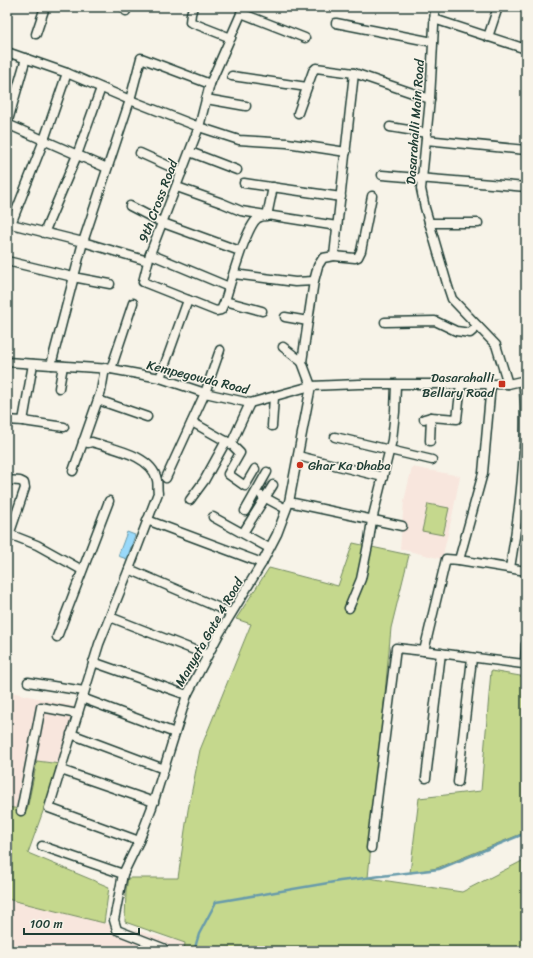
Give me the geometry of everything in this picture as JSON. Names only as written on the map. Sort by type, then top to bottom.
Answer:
[{"type":"street","points":[[36,34],[46,7]]},
{"type":"street","points":[[193,7],[190,22],[231,38]]},
{"type":"street","name":"Dasarahalli Main Road","points":[[435,7],[430,99],[421,189],[429,223],[452,299],[496,345],[508,384]]},
{"type":"street","points":[[488,37],[498,7]]},
{"type":"street","points":[[243,10],[305,38]]},
{"type":"street","name":"9th Cross Road","points":[[188,300],[142,282],[149,258],[199,127],[210,84],[243,10]]},
{"type":"street","points":[[434,19],[526,50]]},
{"type":"street","points":[[336,23],[433,42]]},
{"type":"street","points":[[7,52],[67,73],[199,127],[239,140],[286,143],[346,152]]},
{"type":"street","points":[[26,58],[7,124],[107,168]]},
{"type":"street","points":[[52,365],[83,242],[130,100],[141,58],[210,84]]},
{"type":"street","points":[[298,113],[313,71],[316,68],[354,73],[430,99]]},
{"type":"street","points":[[67,73],[44,140],[9,224],[149,258],[229,287]]},
{"type":"street","points":[[334,256],[354,73]]},
{"type":"street","points":[[232,76],[307,87]]},
{"type":"street","points":[[44,232],[77,155],[101,88]]},
{"type":"street","points":[[206,99],[246,106]]},
{"type":"street","points":[[390,127],[426,137],[526,150]]},
{"type":"street","points":[[190,152],[238,170]]},
{"type":"street","points":[[140,153],[182,172]]},
{"type":"street","points":[[382,175],[526,187]]},
{"type":"street","points":[[244,183],[341,197]]},
{"type":"street","points":[[177,187],[222,202],[241,211],[337,226]]},
{"type":"street","points":[[267,216],[273,187]]},
{"type":"street","points":[[311,386],[302,362],[314,281],[318,266],[323,258],[334,256],[358,257],[361,251],[372,196]]},
{"type":"street","points":[[130,206],[163,223],[240,251]]},
{"type":"street","points":[[160,378],[188,300],[219,311],[225,301],[240,251],[254,223],[258,218],[267,216]]},
{"type":"street","points":[[429,223],[478,223]]},
{"type":"street","points":[[7,261],[73,277],[110,284]]},
{"type":"street","points":[[234,274],[295,282],[314,281]]},
{"type":"street","points":[[225,301],[262,311]]},
{"type":"street","points":[[73,471],[132,303]]},
{"type":"street","points":[[285,318],[308,321]]},
{"type":"street","points":[[384,322],[435,321],[456,331],[470,333],[478,326]]},
{"type":"street","points":[[283,347],[302,362]]},
{"type":"street","points":[[166,478],[205,393],[220,350]]},
{"type":"street","name":"Kempegowda Road","points":[[7,362],[108,369],[160,378],[205,393],[250,403],[311,386],[359,384],[508,384],[524,380]]},
{"type":"street","points":[[23,421],[33,364]]},
{"type":"street","points":[[60,388],[63,366]]},
{"type":"street","points":[[510,568],[518,521],[523,470],[525,425],[524,380]]},
{"type":"street","points":[[349,608],[360,579],[370,540],[372,520],[390,450],[395,412],[396,384]]},
{"type":"street","points":[[430,441],[428,418],[457,419],[461,384]]},
{"type":"street","points":[[459,560],[483,473],[491,384]]},
{"type":"street","name":"Manyata Gate 4 Road","points":[[162,951],[163,948],[117,930],[114,920],[123,874],[139,841],[154,802],[174,732],[187,695],[207,655],[231,613],[252,581],[277,534],[288,505],[311,386]]},
{"type":"street","points":[[272,426],[274,397]]},
{"type":"street","points":[[98,400],[147,417]]},
{"type":"street","points":[[190,500],[204,482],[250,403]]},
{"type":"street","points":[[7,420],[64,427]]},
{"type":"street","points":[[192,422],[228,442],[240,453],[228,474],[245,486],[255,469]]},
{"type":"street","points":[[335,437],[432,460]]},
{"type":"street","points":[[83,441],[88,443],[92,442],[145,461],[157,480],[158,493],[94,662],[49,808],[139,841]]},
{"type":"street","points":[[298,456],[383,477]]},
{"type":"street","points":[[246,511],[267,472]]},
{"type":"street","points":[[7,480],[20,481],[24,484],[25,488],[8,537],[37,545],[82,570]]},
{"type":"street","points":[[243,533],[273,485]]},
{"type":"street","points":[[256,492],[266,498],[288,505],[402,526]]},
{"type":"street","points":[[57,637],[109,501]]},
{"type":"street","points":[[213,517],[270,548]]},
{"type":"street","points":[[147,520],[262,563]]},
{"type":"street","points":[[424,651],[445,556],[459,560],[526,571]]},
{"type":"street","points":[[129,569],[231,613]]},
{"type":"street","points":[[110,617],[207,655]]},
{"type":"street","points":[[371,848],[396,648],[524,664],[526,644]]},
{"type":"street","points":[[426,778],[441,653]]},
{"type":"street","points":[[458,782],[472,658]]},
{"type":"street","points":[[94,662],[187,695]]},
{"type":"street","points":[[28,682],[83,695],[174,732]]},
{"type":"street","points":[[21,811],[41,707],[78,714]]},
{"type":"street","points":[[71,734],[164,769]]},
{"type":"street","points":[[61,770],[154,802]]},
{"type":"street","points":[[42,846],[123,874]]},
{"type":"shaded area","points":[[412,467],[460,476],[442,559],[400,549],[404,501]]},
{"type":"shaded area","points":[[7,691],[77,707],[60,764],[37,761],[27,810],[7,807]]},
{"type":"shaded area","points":[[7,899],[186,943],[184,951],[7,951]]},
{"type":"green space","points":[[428,504],[449,508],[443,535],[422,531]]},
{"type":"green space","points":[[353,543],[409,555],[391,628],[368,878],[462,892],[526,859],[526,951],[184,951],[185,943],[125,922],[128,878],[178,878],[188,810],[200,750],[251,624],[236,619],[269,568],[338,586]]},
{"type":"green space","points":[[491,671],[526,677],[526,832],[437,868],[410,873],[419,798],[481,791]]},
{"type":"green space","points":[[37,761],[60,764],[28,853],[109,887],[104,923],[7,899],[7,807],[27,810]]},
{"type":"water","points":[[127,532],[135,535],[127,559],[118,556]]},
{"type":"waterway","points":[[194,951],[199,934],[216,902],[340,881],[439,869],[526,833]]},
{"type":"place","name":"Dasarahalli Bellary Road","points":[[502,384]]},
{"type":"place","name":"Ghar Ka Dhaba","points":[[300,465]]}]
